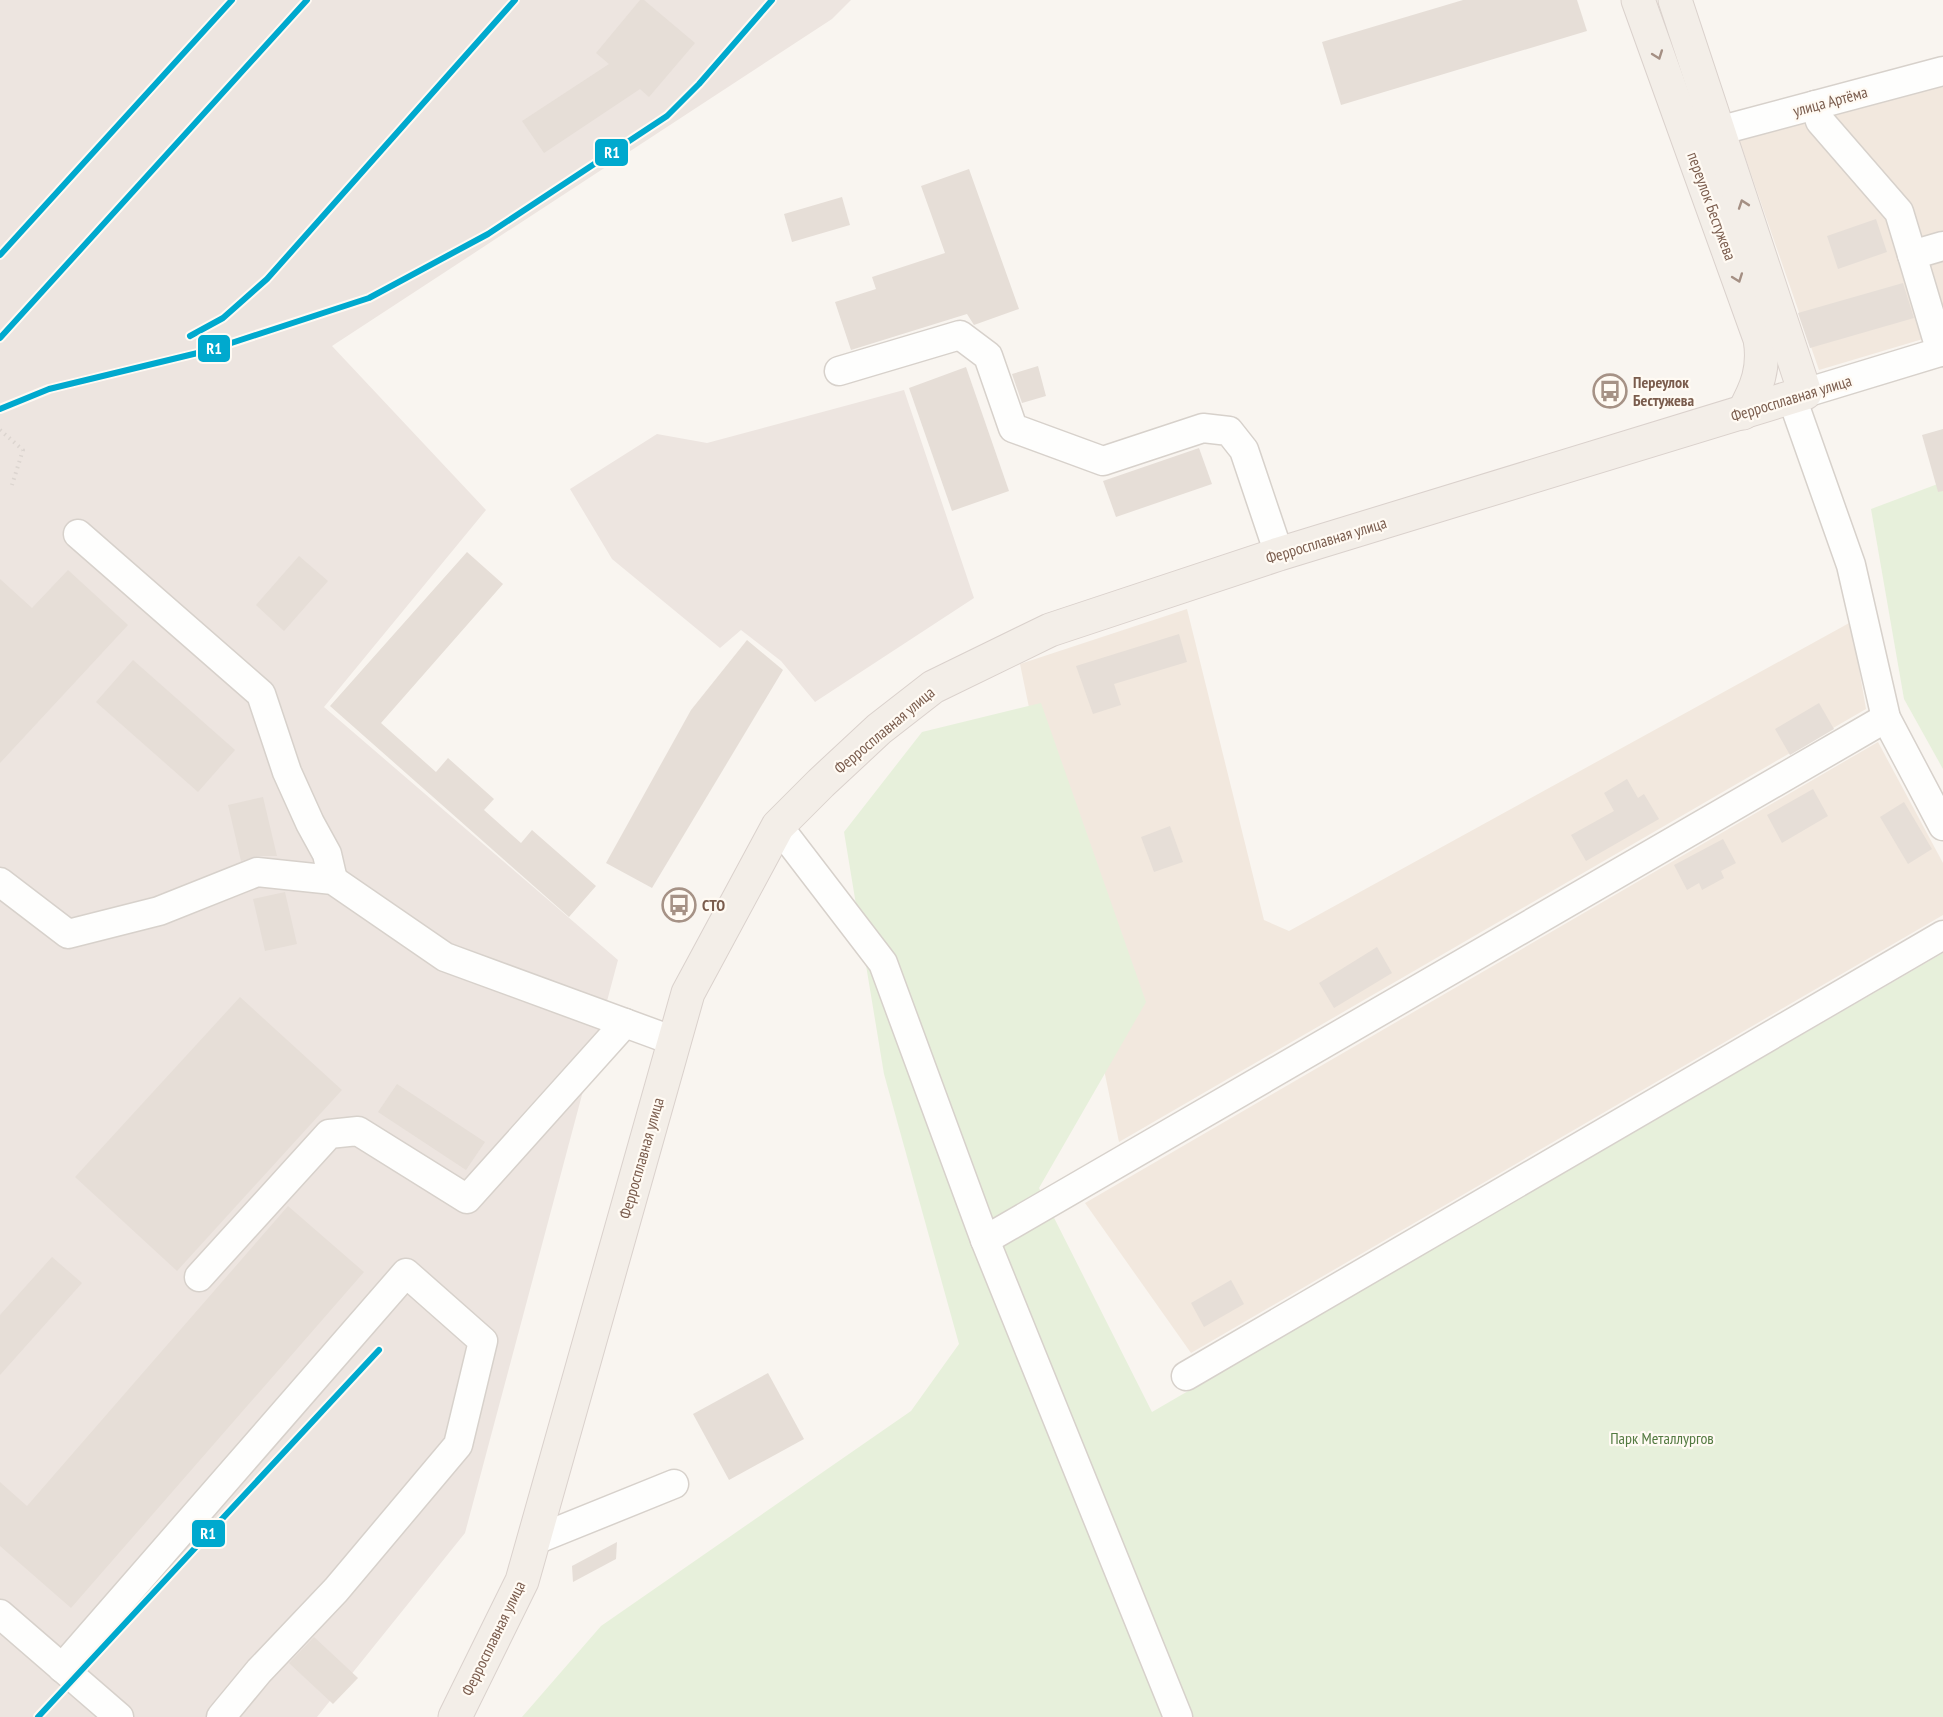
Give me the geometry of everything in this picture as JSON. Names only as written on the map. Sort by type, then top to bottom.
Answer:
[{"type":"main road","name":"переулок Бестужева","points":[[1638,0],[1760,339],[1763,358],[1761,376],[1743,413]]},
{"type":"main road","name":"переулок Бестужева","points":[[1676,0],[1799,395]]},
{"type":"main road","name":"Ферросплавная улица","points":[[456,1717],[522,1581],[687,993],[778,826],[879,729],[933,687],[1050,630],[1278,554],[1799,395]]},
{"type":"street","name":"улица Артёма","points":[[1718,131],[1943,71]]},
{"type":"street","points":[[1815,105],[1820,121],[1899,212],[1942,352]]},
{"type":"street","points":[[1912,255],[1943,246]]},
{"type":"street","points":[[838,371],[960,335],[988,356],[1013,428],[1103,461],[1203,428],[1229,431],[1244,450],[1278,554]]},
{"type":"street","name":"Ферросплавная улица","points":[[1799,395],[1942,352]]},
{"type":"street","points":[[1799,395],[1851,565],[1886,718],[1943,826]]},
{"type":"street","points":[[78,534],[261,694],[287,772],[327,854],[333,880]]},
{"type":"street","points":[[985,1240],[1886,718]]},
{"type":"street","points":[[778,826],[883,963],[985,1240],[1178,1717]]},
{"type":"street","points":[[0,882],[68,934],[159,911],[257,872],[333,880],[445,957],[674,1041]]},
{"type":"street","points":[[1186,1376],[1943,935]]},
{"type":"street","points":[[199,1277],[329,1134],[358,1131],[466,1199],[625,1023]]},
{"type":"street","points":[[62,1668],[406,1273],[483,1341],[458,1445],[336,1590],[259,1671],[221,1717]]},
{"type":"street","points":[[533,1541],[674,1484]]},
{"type":"street","points":[[0,1614],[119,1717]]},
{"type":"path","points":[[0,430],[23,450],[12,485]]},
{"type":"shaded area","points":[[0,0],[851,0],[832,19],[332,346],[486,510],[324,707],[618,960],[465,1533],[317,1717],[0,1717]]},
{"type":"shaded area","points":[[1943,64],[1943,333],[1819,370],[1734,125]]},
{"type":"shaded area","points":[[904,390],[974,598],[815,702],[781,661],[741,630],[720,648],[612,559],[570,489],[657,434],[707,443]]},
{"type":"shaded area","points":[[1187,609],[1264,920],[1289,931],[1851,622],[1866,709],[1119,1142],[1020,664]]},
{"type":"shaded area","points":[[1878,742],[1943,863],[1943,915],[1191,1353],[1085,1203]]},
{"type":"green space","points":[[1943,482],[1943,769],[1904,699],[1871,509]]},
{"type":"green space","name":"Парк Металлургов","points":[[1041,703],[1146,1002],[1039,1188],[1152,1412],[1943,953],[1943,1717],[522,1717],[601,1626],[911,1411],[959,1344],[884,1074],[844,832],[922,732]]},
{"type":"building","points":[[640,0],[644,0],[695,43],[649,97],[640,89],[544,153],[522,121],[609,64],[596,53]]},
{"type":"building","points":[[1463,0],[1577,0],[1587,31],[1341,105],[1322,42]]},
{"type":"building","points":[[969,169],[1019,309],[974,325],[967,314],[851,350],[835,302],[876,289],[872,277],[945,253],[921,186]]},
{"type":"building","points":[[842,197],[850,225],[792,242],[784,214]]},
{"type":"building","points":[[1876,219],[1887,252],[1838,269],[1827,236]]},
{"type":"building","points":[[1903,283],[1914,318],[1810,348],[1798,313]]},
{"type":"building","points":[[1038,366],[1046,396],[1022,403],[1012,374]]},
{"type":"building","points":[[966,367],[1009,491],[952,511],[909,388]]},
{"type":"building","points":[[1943,429],[1943,491],[1938,492],[1922,435]]},
{"type":"building","points":[[1199,448],[1212,484],[1116,517],[1103,481]]},
{"type":"building","points":[[467,552],[503,584],[381,723],[436,772],[448,758],[494,799],[484,810],[521,843],[532,830],[596,886],[569,917],[330,706]]},
{"type":"building","points":[[299,556],[328,581],[284,631],[256,605]]},
{"type":"building","points":[[68,570],[128,625],[0,763],[0,579],[32,608]]},
{"type":"building","points":[[1179,634],[1187,662],[1114,684],[1121,705],[1093,714],[1076,666]]},
{"type":"building","points":[[747,640],[783,670],[652,888],[606,863],[691,710]]},
{"type":"building","points":[[133,660],[235,750],[198,792],[96,702]]},
{"type":"building","points":[[1819,703],[1834,729],[1790,755],[1775,729]]},
{"type":"building","points":[[1627,779],[1638,798],[1644,794],[1659,819],[1586,861],[1571,835],[1614,811],[1604,793]]},
{"type":"building","points":[[1813,789],[1828,816],[1782,843],[1767,815]]},
{"type":"building","points":[[263,797],[277,856],[258,856],[241,861],[228,805]]},
{"type":"building","points":[[1904,802],[1932,849],[1908,864],[1880,817]]},
{"type":"building","points":[[1170,826],[1183,862],[1154,872],[1141,837]]},
{"type":"building","points":[[1723,839],[1736,863],[1721,871],[1724,878],[1702,890],[1699,883],[1687,890],[1674,865]]},
{"type":"building","points":[[285,892],[297,944],[265,951],[253,899]]},
{"type":"building","points":[[1377,947],[1392,973],[1334,1008],[1319,983]]},
{"type":"building","points":[[240,997],[342,1090],[177,1271],[75,1177]]},
{"type":"building","points":[[397,1084],[485,1142],[466,1170],[378,1112]]},
{"type":"building","points":[[288,1206],[364,1272],[71,1608],[0,1546],[0,1482],[27,1506]]},
{"type":"building","points":[[52,1257],[82,1283],[0,1375],[0,1315]]},
{"type":"building","points":[[1231,1280],[1244,1304],[1204,1327],[1191,1303]]},
{"type":"building","points":[[768,1373],[804,1439],[729,1480],[693,1414]]},
{"type":"building","points":[[617,1542],[616,1559],[573,1582],[572,1566]]},
{"type":"building","points":[[314,1637],[358,1678],[333,1704],[289,1663]]},
{"type":"transit line","name":"R1","points":[[0,255],[232,0]]},
{"type":"transit line","name":"R1","points":[[0,338],[307,0]]},
{"type":"transit line","name":"R1","points":[[190,336],[223,318],[267,279],[515,0]]},
{"type":"transit line","name":"R1","points":[[0,409],[49,389],[210,350],[369,298],[488,234],[667,116],[699,84],[772,0]]},
{"type":"transit line","name":"R1","points":[[38,1717],[379,1350]]},
{"type":"place","name":"Переулок Бестужева","points":[[1610,391]]},
{"type":"place","name":"СТО","points":[[679,905]]}]
